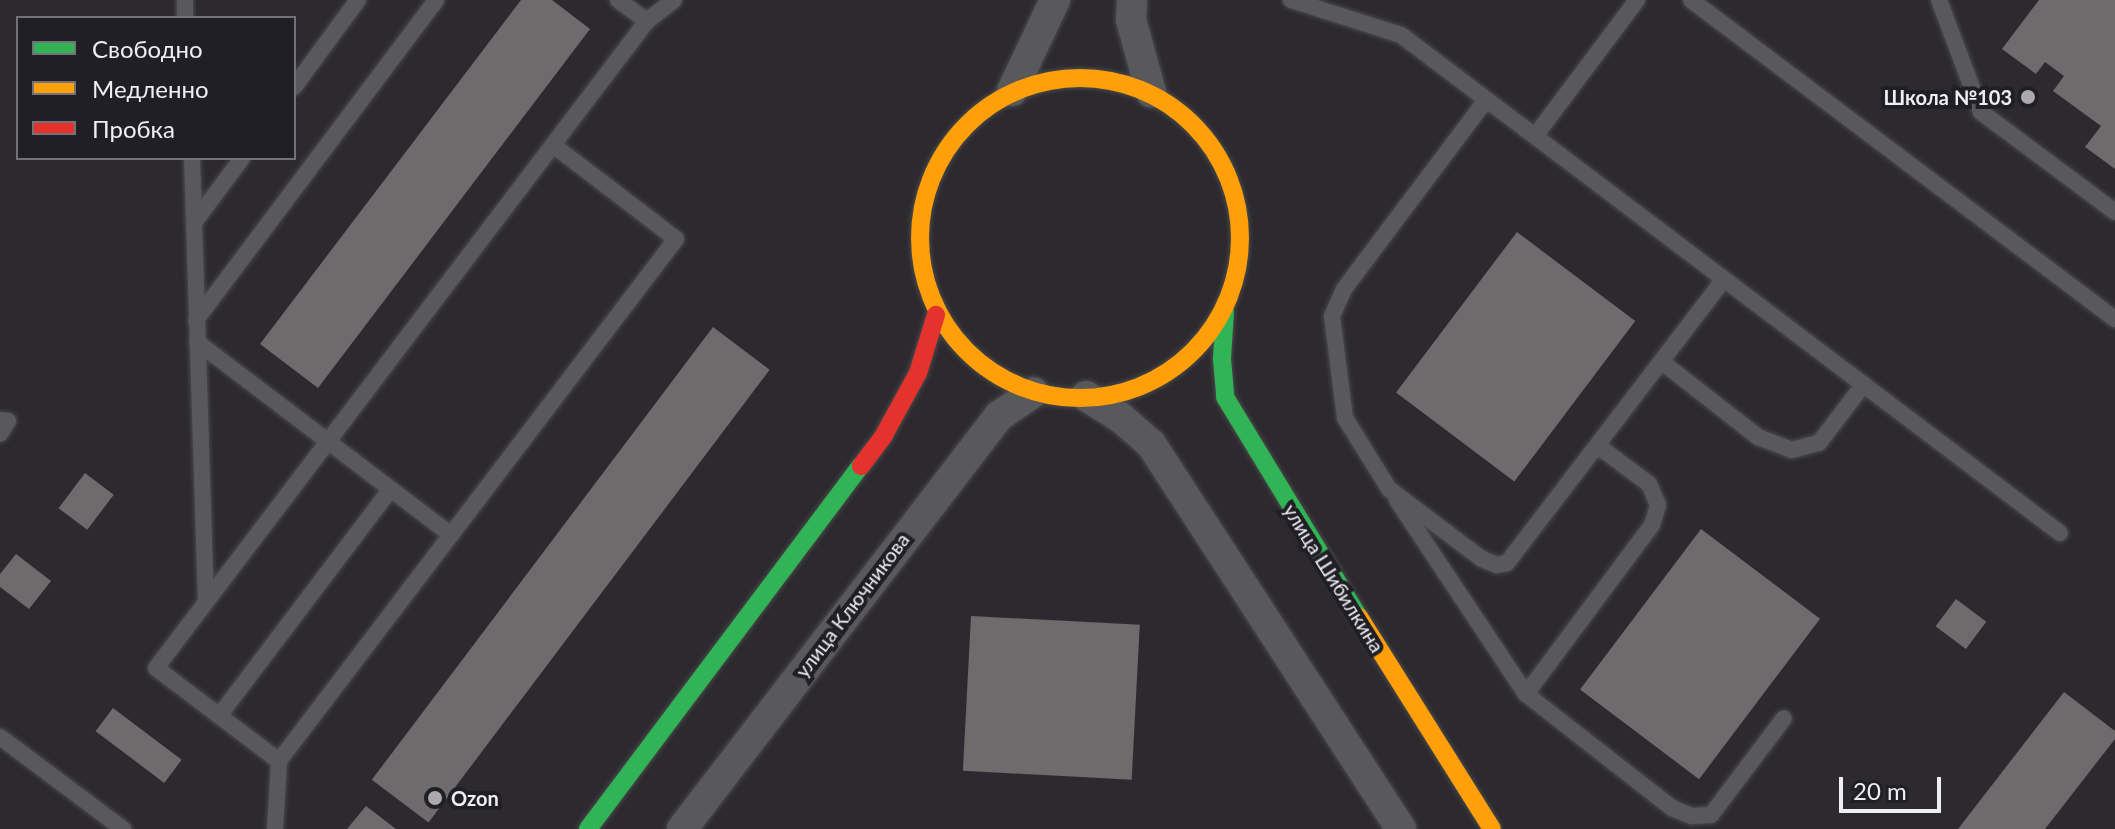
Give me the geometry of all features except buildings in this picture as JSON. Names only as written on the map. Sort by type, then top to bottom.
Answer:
[{"type":"street","points":[[1012,91],[1055,0]]},
{"type":"street","points":[[1132,0],[1131,20],[1151,92]]},
{"type":"street","points":[[588,829],[884,435],[918,373],[936,315],[919,235],[926,189],[945,151],[971,116],[1012,91],[1042,82],[1093,78],[1151,92],[1189,122],[1223,166],[1238,209],[1239,256],[1225,312],[1190,357],[1161,379],[1137,389],[1086,396],[1034,392],[990,366],[936,315]]},
{"type":"street","name":"улица Шибилкина","points":[[1225,312],[1222,359],[1225,397],[1260,460],[1492,829]]},
{"type":"street","name":"улица Ключникова","points":[[682,829],[999,416],[1034,392]]},
{"type":"street","points":[[1086,396],[1120,417],[1151,444],[1401,829]]},
{"type":"lane","points":[[296,84],[358,0]]},
{"type":"lane","points":[[196,320],[436,0]]},
{"type":"lane","points":[[618,0],[647,21]]},
{"type":"lane","points":[[279,761],[156,668],[647,21],[674,0]]},
{"type":"lane","points":[[1291,0],[1401,35],[2060,533]]},
{"type":"lane","points":[[1535,136],[1637,0]]},
{"type":"lane","points":[[1691,0],[2115,319]]},
{"type":"lane","points":[[1939,0],[1981,112],[2115,212]]},
{"type":"lane","points":[[1486,100],[1344,289],[1332,316],[1345,418],[1526,694],[1672,808],[1692,816],[1711,815],[1784,718]]},
{"type":"lane","points":[[275,829],[279,761],[676,239],[553,145]]},
{"type":"lane","points":[[192,160],[206,602]]},
{"type":"lane","points":[[196,220],[241,160]]},
{"type":"lane","points":[[1389,489],[1482,559],[1497,565],[1507,563],[1724,279]]},
{"type":"lane","points":[[197,342],[451,535]]},
{"type":"lane","points":[[1662,362],[1758,437],[1792,450],[1819,443],[1864,384]]},
{"type":"lane","points":[[0,420],[8,421],[0,434]]},
{"type":"lane","points":[[1526,694],[1652,525],[1658,505],[1649,484],[1598,446]]},
{"type":"lane","points":[[219,716],[390,490]]},
{"type":"lane","points":[[0,737],[123,829]]},
{"type":"traffic: fast","points":[[1225,312],[1222,359],[1225,397],[1359,617]]},
{"type":"traffic: fast","points":[[588,829],[861,466]]},
{"type":"traffic: slow","points":[[1080,78],[1111,81],[1141,90],[1169,105],[1193,125],[1213,149],[1228,177],[1237,207],[1240,238],[1237,269],[1228,299],[1213,327],[1193,351],[1169,371],[1141,386],[1111,395],[1080,398],[1049,395],[1019,386],[991,371],[967,351],[947,327],[932,299],[923,269],[920,238],[923,207],[932,177],[947,149],[967,125],[991,105],[1019,90],[1049,81],[1080,78]]},
{"type":"traffic: slow","points":[[1359,617],[1492,829]]},
{"type":"traffic: jam","points":[[861,466],[884,435],[918,373],[936,315]]},
{"type":"place","name":"Школа №103","points":[[2028,97]]},
{"type":"place","name":"Ozon","points":[[435,798]]}]
